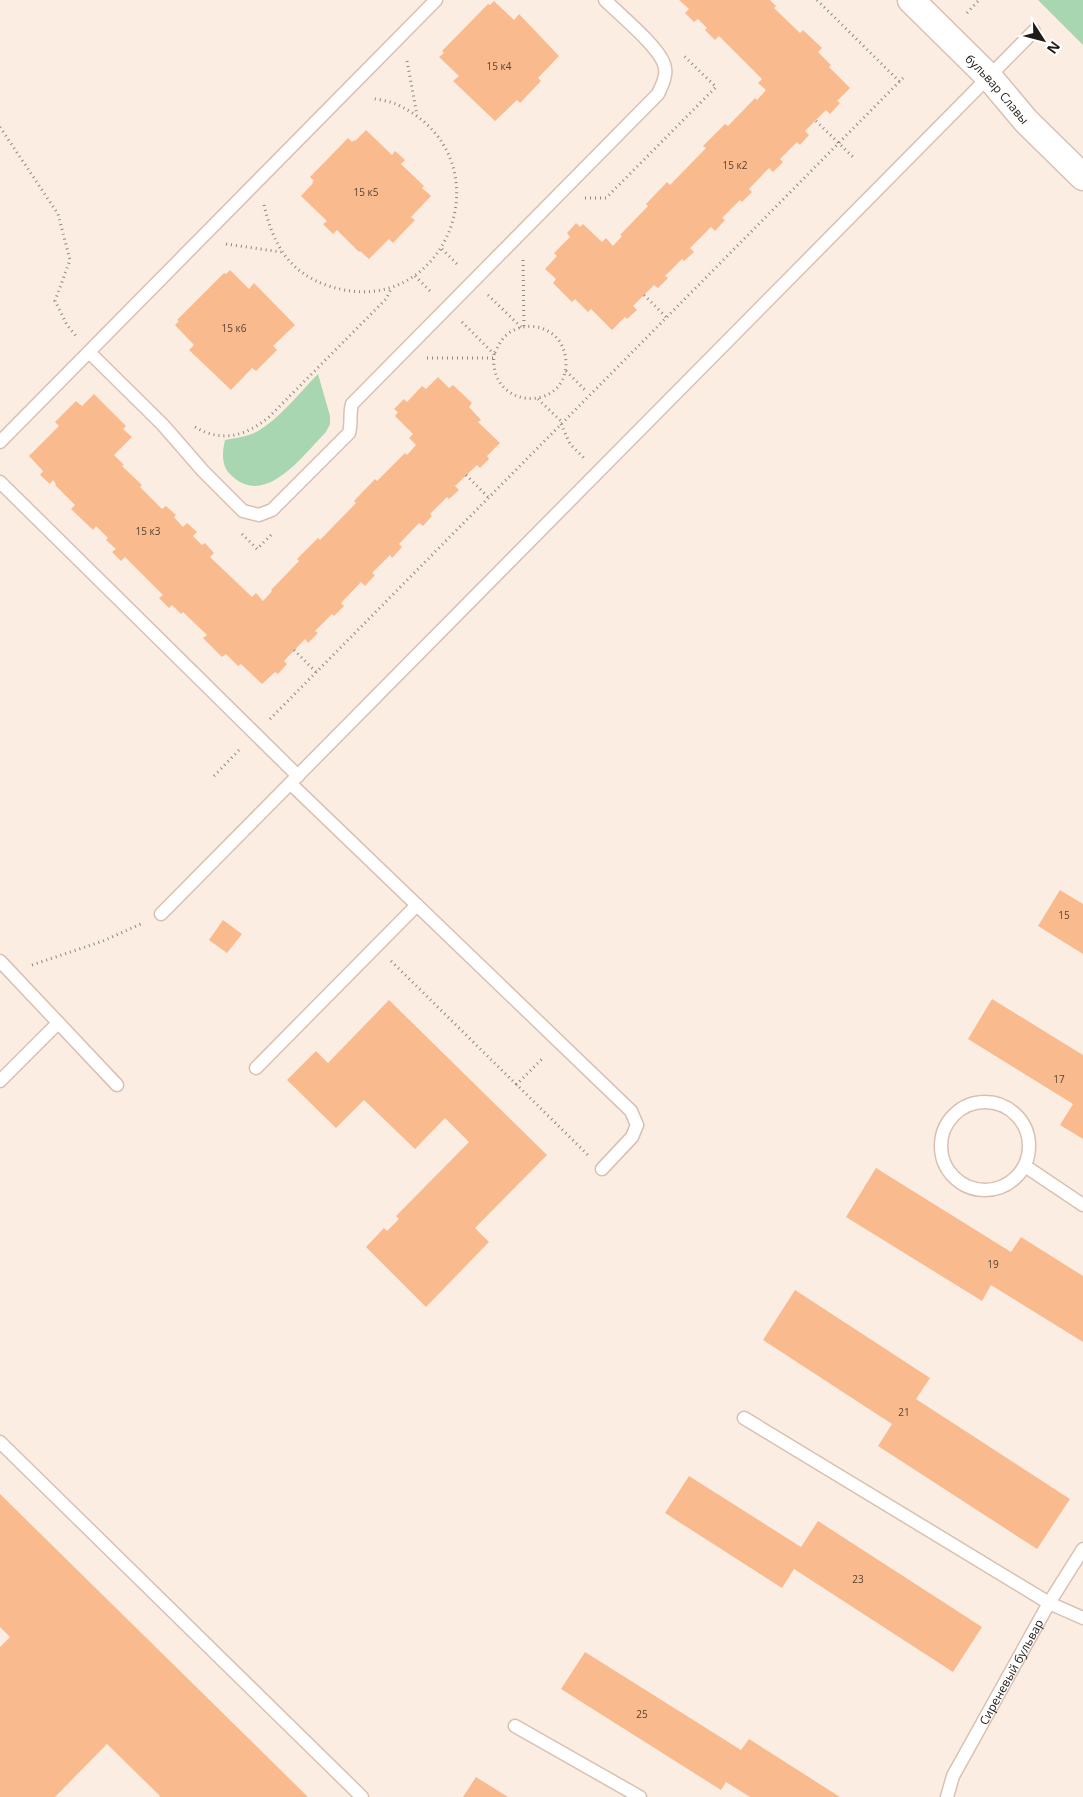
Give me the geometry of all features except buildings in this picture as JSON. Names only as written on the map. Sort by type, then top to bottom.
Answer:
[{"type":"street","name":"бульвар Славы","points":[[911,0],[989,77],[1026,122],[1083,177]]},
{"type":"lane","points":[[0,442],[436,0]]},
{"type":"lane","points":[[89,352],[163,426],[203,471],[243,511],[258,515],[272,510],[349,433],[352,424],[349,413],[352,404],[658,94],[665,80],[665,65],[657,52],[605,0]]},
{"type":"lane","points":[[161,914],[1034,31]]},
{"type":"lane","points":[[0,482],[255,734],[294,780],[417,905],[631,1111],[637,1125],[632,1137],[602,1169]]},
{"type":"lane","points":[[256,1068],[417,905]]},
{"type":"lane","points":[[0,962],[117,1085]]},
{"type":"lane","points":[[0,1081],[58,1023]]},
{"type":"lane","points":[[975,1103],[998,1103],[1012,1110],[1022,1121],[1028,1136],[1029,1151],[1025,1166],[1015,1179],[1003,1187],[988,1191],[972,1189],[958,1182],[947,1171],[941,1157],[940,1141],[945,1126],[954,1114],[967,1105],[975,1103]]},
{"type":"lane","points":[[1025,1166],[1083,1205]]},
{"type":"lane","points":[[744,1418],[1049,1603],[1083,1618]]},
{"type":"lane","points":[[0,1442],[362,1797]]},
{"type":"lane","name":"Сиреневый бульвар","points":[[946,1797],[953,1776],[1049,1603],[1083,1549]]},
{"type":"lane","points":[[515,1726],[640,1797]]},
{"type":"path","points":[[214,776],[902,80],[817,0]]},
{"type":"path","points":[[967,13],[980,0]]},
{"type":"path","points":[[407,61],[417,115]]},
{"type":"path","points":[[264,205],[270,230],[281,252],[298,270],[319,283],[343,291],[368,292],[392,287],[415,276],[430,264],[442,249],[453,226],[458,202],[456,177],[449,153],[435,132],[417,115],[395,104],[371,98]]},
{"type":"path","points":[[816,121],[853,157]]},
{"type":"path","points":[[0,127],[58,214],[70,260],[55,301],[67,325],[89,352]]},
{"type":"path","points":[[226,244],[281,252]]},
{"type":"path","points":[[523,257],[524,327]]},
{"type":"path","points":[[188,423],[204,432],[221,436],[239,435],[255,428],[269,417],[386,298],[392,287]]},
{"type":"path","points":[[644,295],[667,318]]},
{"type":"path","points":[[524,327],[536,327],[547,330],[556,337],[563,347],[566,371],[560,383],[550,393],[538,398],[526,399],[515,396],[505,390],[494,370],[494,358],[500,342],[509,333],[524,327]]},
{"type":"path","points":[[422,358],[494,358]]},
{"type":"path","points":[[566,371],[586,390]]},
{"type":"path","points":[[538,398],[562,424],[570,444],[588,462]]},
{"type":"path","points":[[466,476],[489,498]]},
{"type":"path","points":[[294,650],[316,672]]},
{"type":"path","points":[[11,972],[103,941],[161,914]]},
{"type":"path","points":[[376,947],[602,1169]]},
{"type":"path","points":[[516,1085],[559,1042]]},
{"type":"green space","points":[[1038,0],[1083,0],[1083,45]]},
{"type":"green space","points":[[318,374],[330,416],[330,424],[326,432],[296,464],[271,482],[258,486],[245,484],[232,476],[228,472],[223,460],[225,440],[250,435],[266,426]]}]
